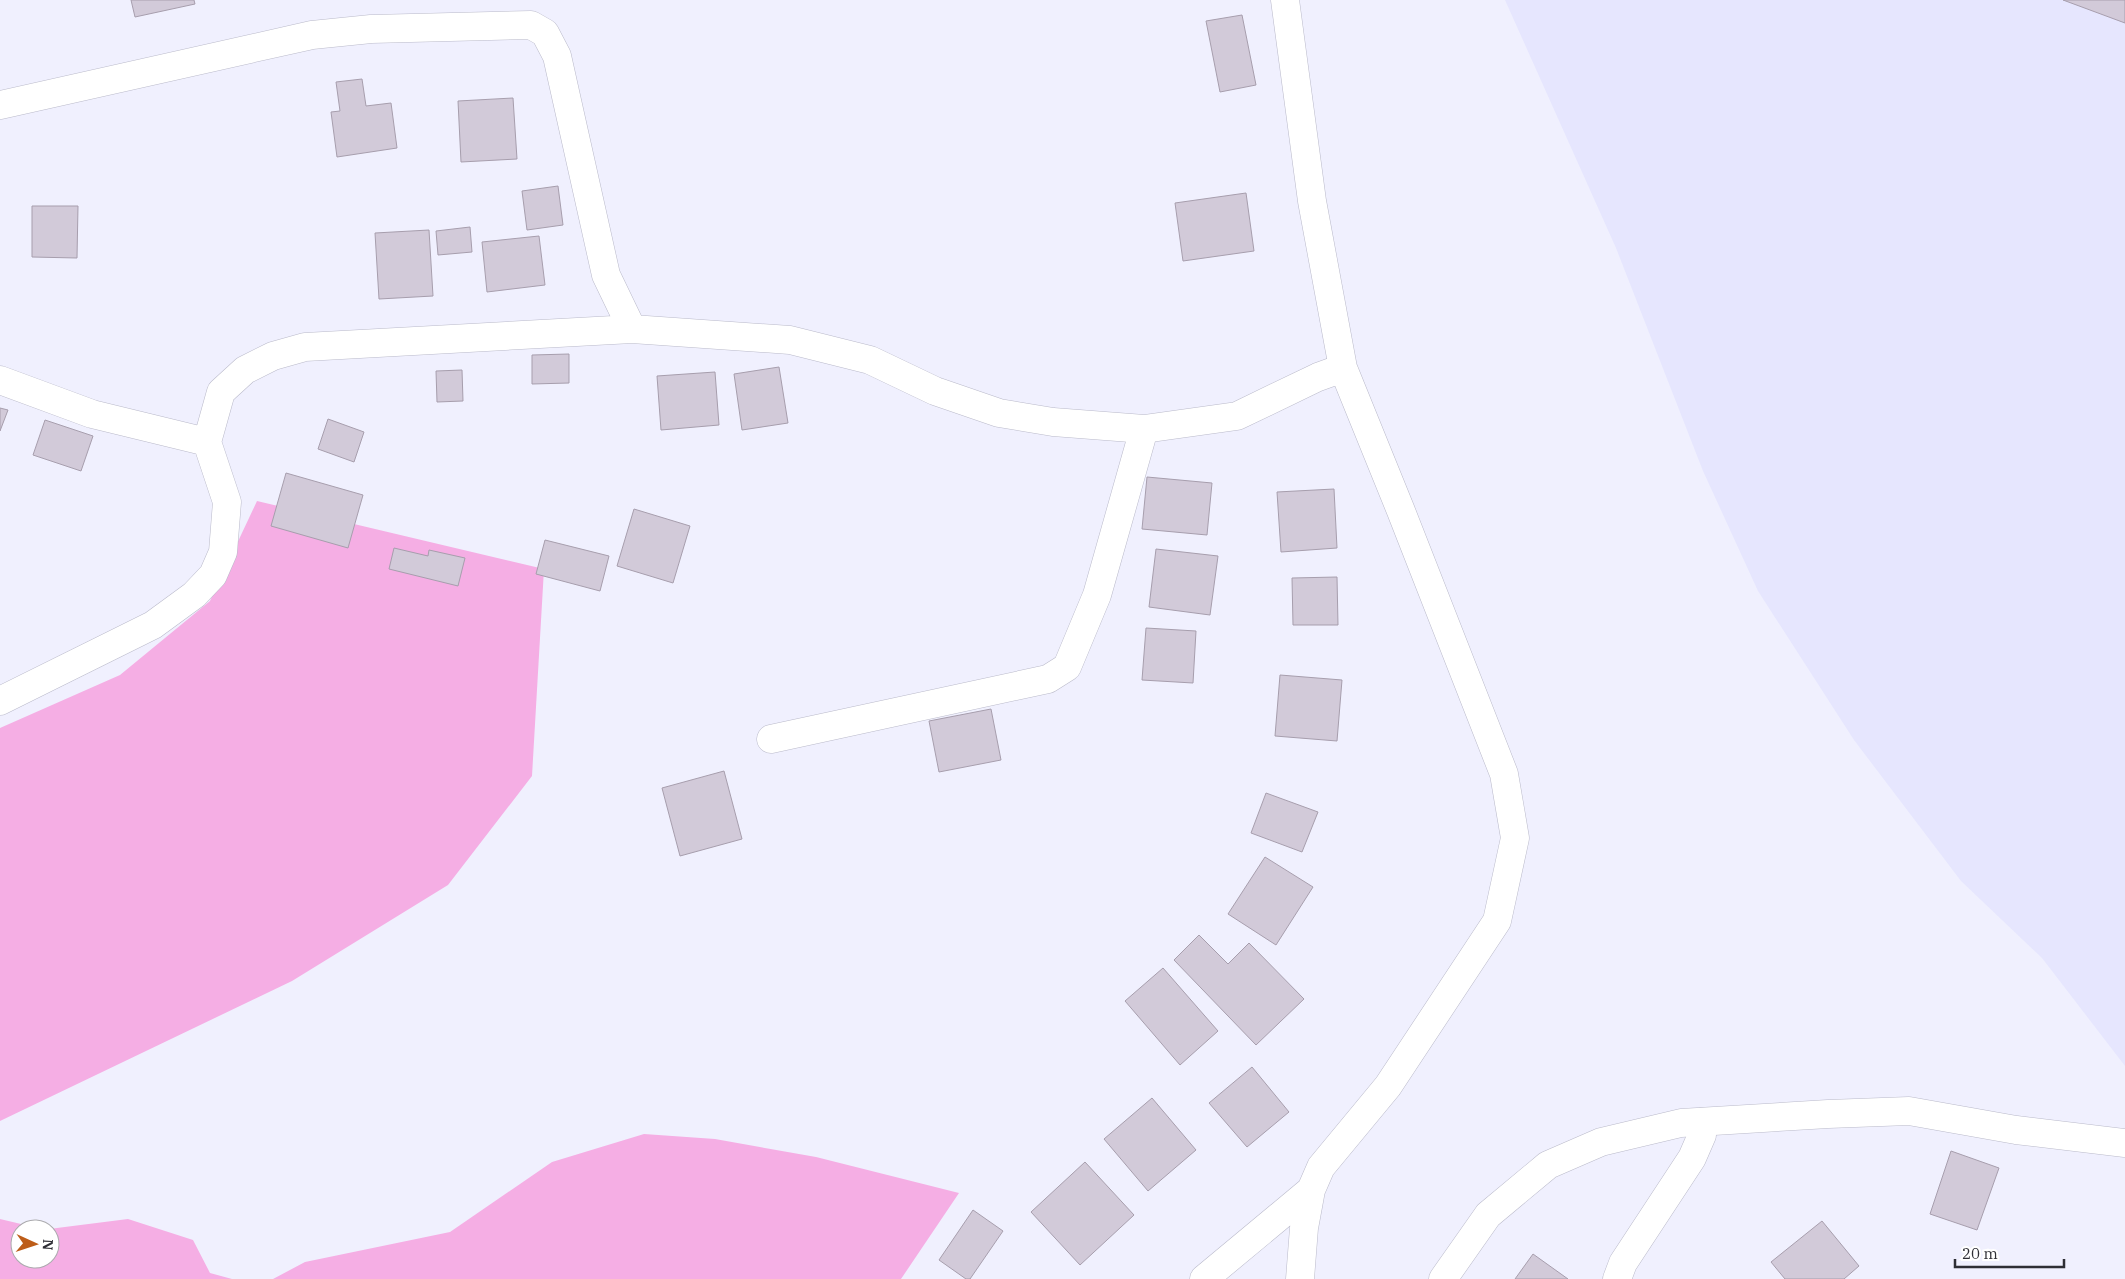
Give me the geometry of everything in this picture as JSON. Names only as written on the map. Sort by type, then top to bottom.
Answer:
[{"type":"street","points":[[1285,0],[1312,201],[1343,368],[1504,774],[1515,838],[1496,921],[1388,1086],[1321,1167],[1311,1190],[1304,1228],[1300,1279]]},
{"type":"street","points":[[0,105],[312,36],[370,29],[531,25],[545,33],[557,56],[606,275],[632,329]]},
{"type":"street","points":[[0,701],[153,625],[194,595],[213,575],[223,552],[227,502],[207,442],[221,392],[245,370],[273,356],[305,347],[632,329],[790,340],[870,360],[935,391],[999,412],[1053,422],[1144,429],[1237,416],[1318,377],[1343,368]]},
{"type":"street","points":[[0,380],[92,414],[207,442]]},
{"type":"street","points":[[771,739],[1048,679],[1067,667],[1097,595],[1144,429]]},
{"type":"street","points":[[1443,1279],[1488,1215],[1548,1165],[1601,1142],[1681,1123],[1909,1111],[2016,1130],[2125,1143]]},
{"type":"street","points":[[1618,1279],[1623,1263],[1692,1158],[1702,1134],[1702,1122]]},
{"type":"street","points":[[1204,1279],[1311,1190]]},
{"type":"shaded area","points":[[1505,0],[2125,0],[2125,1066],[2042,958],[1961,881],[1854,740],[1758,591],[1703,471],[1616,248]]},
{"type":"shaded area","points":[[257,501],[544,569],[532,776],[448,885],[292,981],[0,1121],[0,728],[120,675],[210,601]]},
{"type":"shaded area","points":[[644,1134],[715,1139],[816,1157],[959,1193],[901,1279],[273,1279],[305,1262],[450,1232],[552,1162]]},
{"type":"shaded area","points":[[0,1219],[10,1221],[10,1269],[60,1269],[60,1228],[128,1219],[193,1240],[210,1273],[232,1279],[0,1279]]},
{"type":"building","points":[[131,0],[194,0],[195,4],[135,17]]},
{"type":"building","points":[[2063,0],[2125,0],[2125,23]]},
{"type":"building","points":[[1242,15],[1256,85],[1220,92],[1206,21]]},
{"type":"building","points":[[362,79],[366,106],[391,103],[397,148],[337,157],[331,112],[340,111],[336,82]]},
{"type":"building","points":[[513,98],[517,159],[461,162],[458,101]]},
{"type":"building","points":[[558,186],[563,225],[527,230],[522,191]]},
{"type":"building","points":[[1246,193],[1254,251],[1183,261],[1175,203]]},
{"type":"building","points":[[32,206],[78,206],[77,258],[32,257]]},
{"type":"building","points":[[470,227],[472,252],[438,255],[436,231]]},
{"type":"building","points":[[429,230],[433,296],[379,299],[375,233]]},
{"type":"building","points":[[539,236],[545,285],[487,292],[482,242]]},
{"type":"building","points":[[569,354],[569,383],[532,384],[532,355]]},
{"type":"building","points":[[779,367],[788,423],[742,430],[734,374]]},
{"type":"building","points":[[462,370],[463,401],[437,402],[436,371]]},
{"type":"building","points":[[715,372],[719,425],[661,430],[657,376]]},
{"type":"building","points":[[0,408],[8,410],[0,431]]},
{"type":"building","points":[[328,419],[364,432],[354,462],[318,449]]},
{"type":"building","points":[[45,420],[93,436],[81,471],[33,455]]},
{"type":"building","points":[[286,473],[363,495],[348,548],[271,526]]},
{"type":"building","points":[[1147,477],[1212,483],[1207,535],[1142,529]]},
{"type":"building","points":[[1334,489],[1337,548],[1281,552],[1277,492]]},
{"type":"building","points":[[634,509],[690,526],[673,583],[617,566]]},
{"type":"building","points":[[545,540],[609,556],[600,591],[536,574]]},
{"type":"building","points":[[394,548],[428,556],[429,550],[465,558],[458,586],[389,569]]},
{"type":"building","points":[[1156,549],[1218,556],[1210,615],[1149,607]]},
{"type":"building","points":[[1337,577],[1338,625],[1293,625],[1292,578]]},
{"type":"building","points":[[1146,628],[1196,631],[1193,683],[1142,680]]},
{"type":"building","points":[[1280,675],[1342,680],[1337,741],[1275,736]]},
{"type":"building","points":[[991,709],[1001,760],[939,772],[929,721]]},
{"type":"building","points":[[724,771],[742,839],[680,856],[662,788]]},
{"type":"building","points":[[1266,793],[1318,812],[1302,852],[1251,833]]},
{"type":"building","points":[[1265,857],[1313,887],[1276,945],[1228,914]]},
{"type":"building","points":[[1199,935],[1228,964],[1249,943],[1304,999],[1256,1045],[1174,960]]},
{"type":"building","points":[[1163,968],[1218,1031],[1180,1065],[1125,1001]]},
{"type":"building","points":[[1252,1067],[1289,1112],[1247,1147],[1209,1103]]},
{"type":"building","points":[[1152,1098],[1196,1150],[1148,1191],[1104,1139]]},
{"type":"building","points":[[1951,1151],[1999,1168],[1977,1230],[1930,1214]]},
{"type":"building","points":[[1085,1162],[1134,1215],[1080,1265],[1031,1212]]},
{"type":"building","points":[[973,1210],[1003,1231],[970,1279],[966,1279],[939,1260]]},
{"type":"building","points":[[1822,1221],[1859,1266],[1844,1279],[1785,1279],[1771,1262]]},
{"type":"building","points":[[1533,1254],[1568,1279],[1515,1279]]}]
